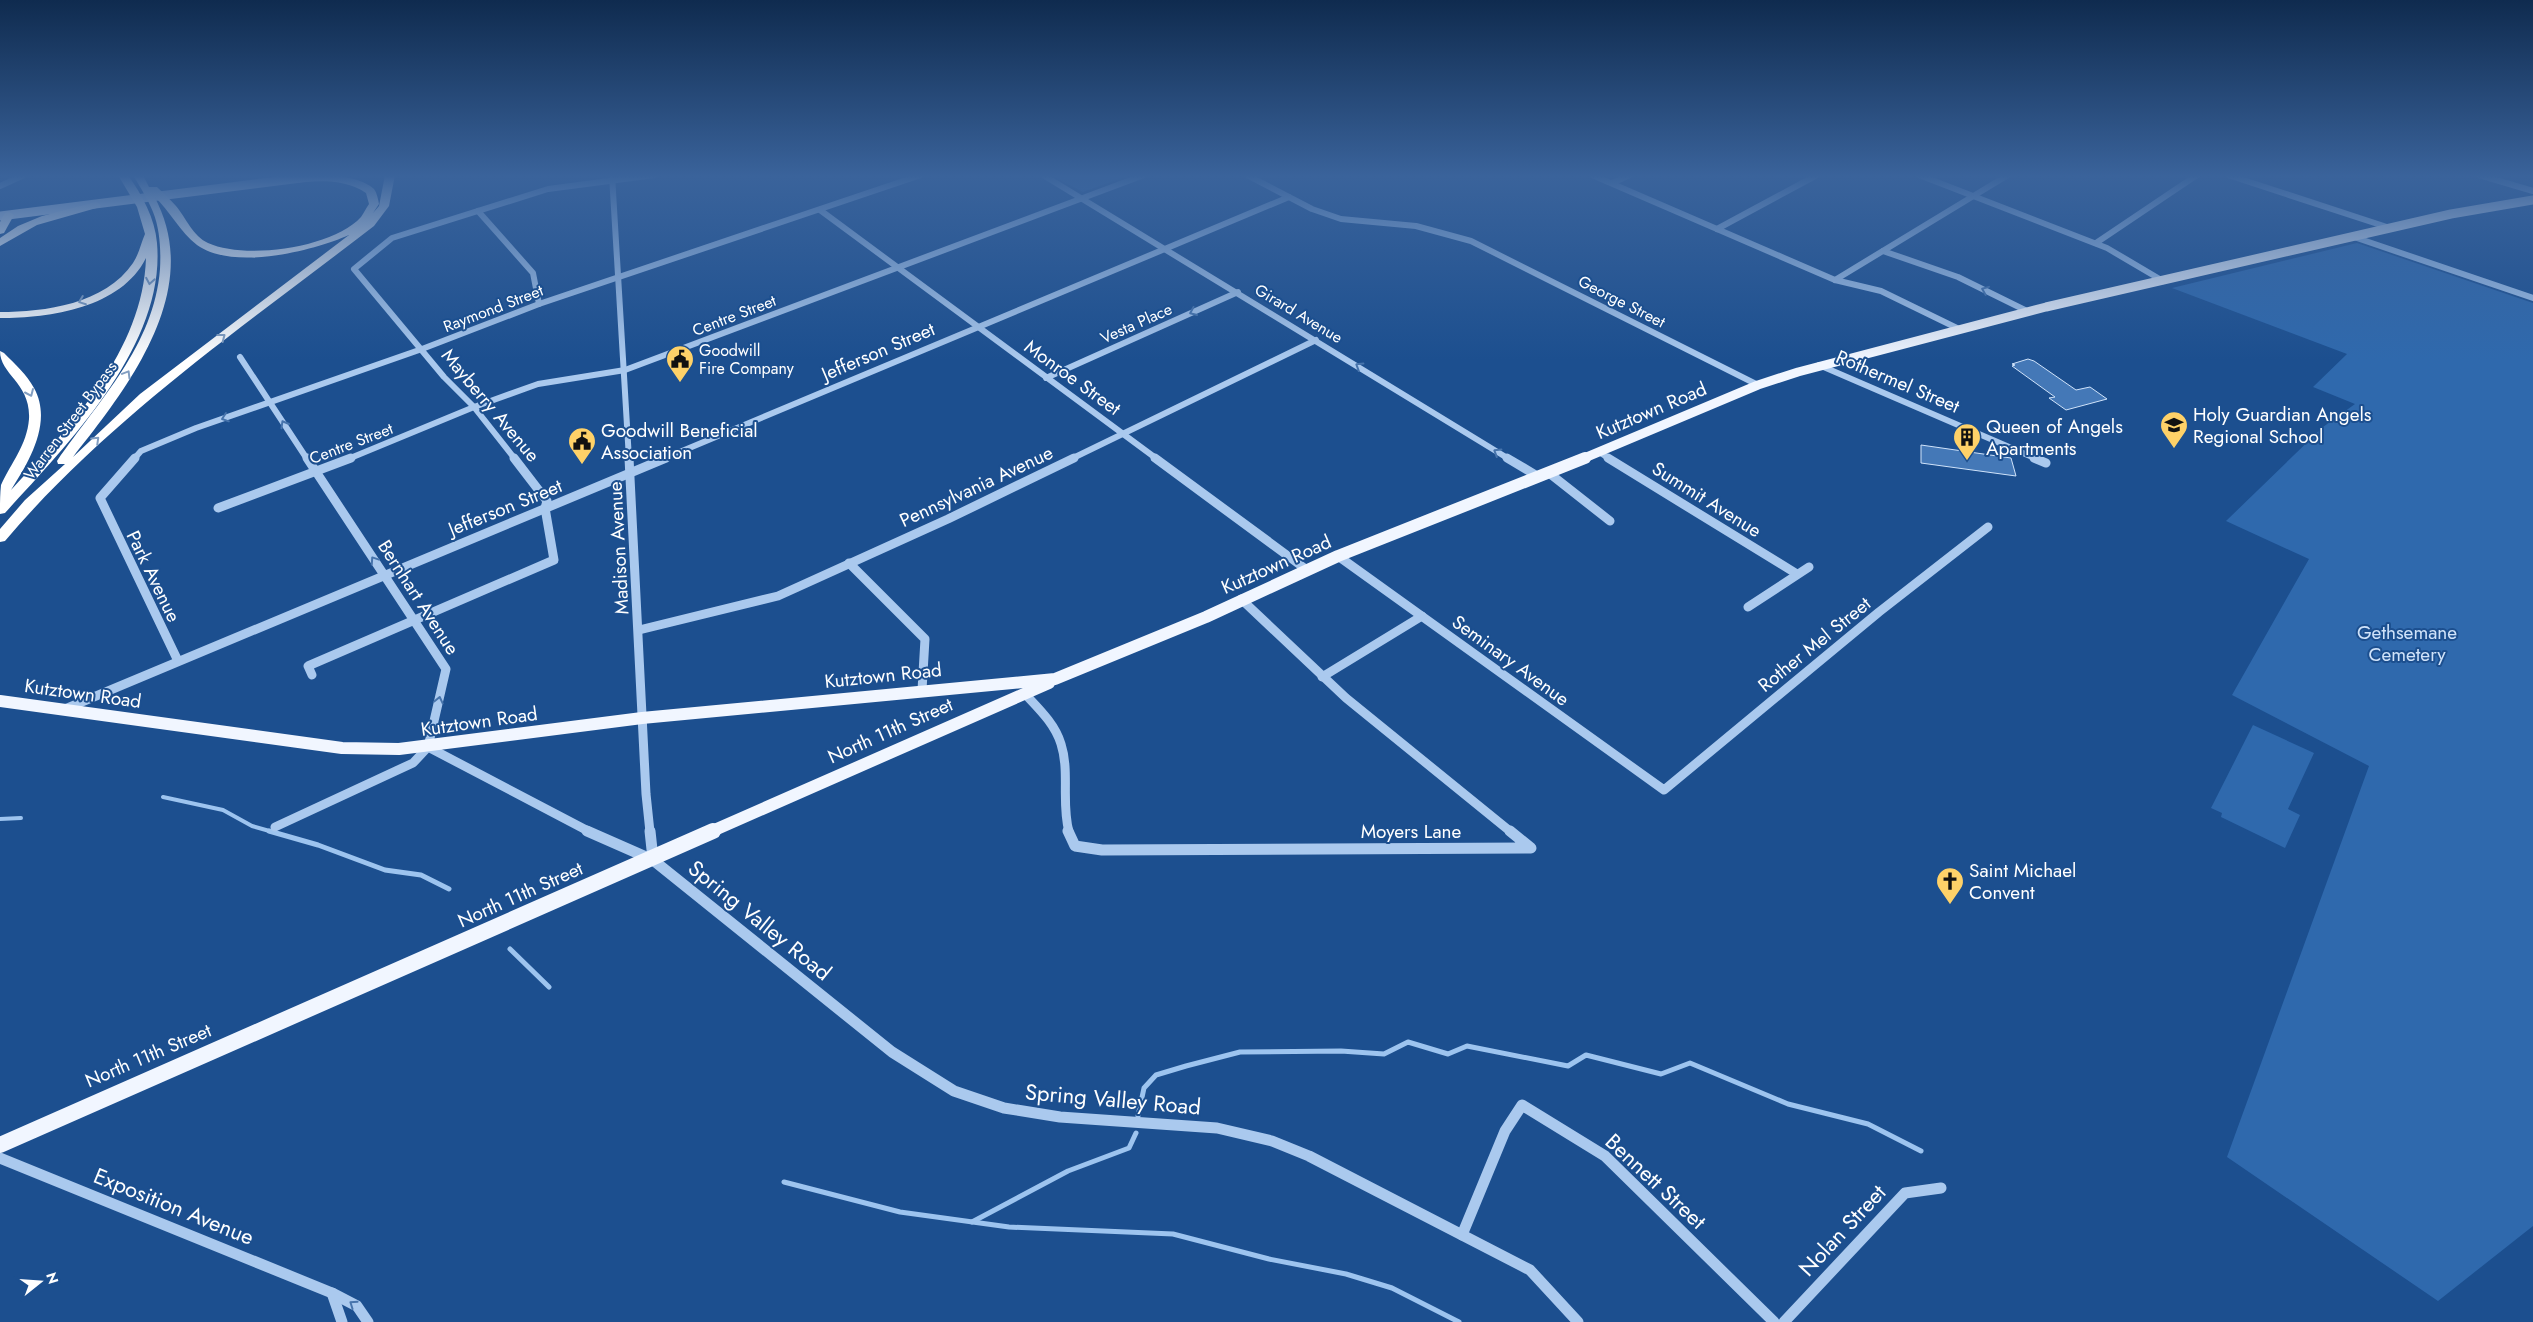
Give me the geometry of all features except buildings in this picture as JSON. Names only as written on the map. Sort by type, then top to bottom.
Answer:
[{"type":"highway","points":[[0,315],[53,310],[104,291],[120,282],[136,265],[148,237]]},
{"type":"highway","name":"Warren Street Bypass","points":[[0,510],[70,430],[118,362],[134,331],[148,288],[152,264],[150,237]]},
{"type":"highway","name":"Warren Street Bypass","points":[[0,538],[114,394],[144,343],[156,313],[167,273],[167,250],[164,237]]},
{"type":"highway","points":[[194,237],[200,243],[218,250],[237,254],[276,253],[332,237]]},
{"type":"highway","points":[[24,510],[144,397],[353,237]]},
{"type":"highway","points":[[0,356],[29,390],[35,411],[34,428],[28,448],[0,497]]},
{"type":"main road","name":"Kutztown Road","points":[[0,701],[342,748],[399,750],[642,718],[922,690],[1055,679],[1206,617],[1241,599],[1338,556],[1544,475],[1758,385],[1819,365],[1959,329],[2354,237]]},
{"type":"main road","name":"North 11th Street","points":[[0,1145],[1025,694],[1055,679]]},
{"type":"street","name":"Mayberry Avenue","points":[[312,675],[308,666],[554,560],[545,508],[547,501],[542,491],[474,407],[354,269],[396,237]]},
{"type":"street","points":[[501,237],[534,273],[539,304]]},
{"type":"street","name":"Madison Avenue","points":[[616,237],[639,630],[646,794],[653,860]]},
{"type":"street","name":"Raymond Street","points":[[102,504],[100,498],[142,451],[196,428],[422,349],[539,304],[740,237]]},
{"type":"street","name":"Monroe Street","points":[[856,237],[1308,570]]},
{"type":"street","name":"Centre Street","points":[[218,508],[396,441],[474,407],[538,384],[625,370],[977,237]]},
{"type":"street","name":"Girard Avenue","points":[[1147,237],[1544,475]]},
{"type":"street","name":"Jefferson Street","points":[[65,709],[1192,237]]},
{"type":"street","name":"George Street","points":[[1455,237],[1471,241],[1758,385]]},
{"type":"street","points":[[1735,237],[1835,280],[1881,292],[1959,329]]},
{"type":"street","points":[[1835,280],[1907,237]]},
{"type":"street","points":[[2080,237],[2115,251],[2163,282]]},
{"type":"street","points":[[2096,243],[2105,237]]},
{"type":"street","points":[[2354,237],[2533,298]]},
{"type":"street","points":[[1883,251],[1908,259],[1996,295],[2029,312]]},
{"type":"street","name":"Vesta Place","points":[[1046,378],[1238,292]]},
{"type":"street","name":"Pennsylvania Avenue","points":[[639,630],[765,600],[948,519],[1316,340]]},
{"type":"street","name":"Bernhart Avenue","points":[[240,357],[446,669],[428,747]]},
{"type":"street","name":"Rothermel Street","points":[[1819,365],[2046,463]]},
{"type":"street","name":"Summit Avenue","points":[[1599,452],[1797,574]]},
{"type":"street","points":[[1544,475],[1610,521]]},
{"type":"street","name":"Park Avenue","points":[[102,504],[178,661]]},
{"type":"street","name":"Rother Mel Street","points":[[1664,790],[1879,612],[1988,527]]},
{"type":"street","name":"Seminary Avenue","points":[[1338,556],[1664,790]]},
{"type":"street","points":[[849,563],[925,639],[922,690]]},
{"type":"street","points":[[1748,607],[1810,566]]},
{"type":"street","name":"Moyers Lane","points":[[1025,694],[1052,725],[1060,742],[1064,764],[1066,825],[1069,837],[1075,846],[1102,850],[1531,848],[1322,677],[1241,599]]},
{"type":"street","points":[[1322,677],[1422,616]]},
{"type":"street","points":[[275,827],[413,763],[428,747]]},
{"type":"street","name":"Spring Valley Road","points":[[428,747],[574,825],[653,860],[892,1052],[954,1091],[1004,1108],[1028,1113],[1135,1124],[1217,1128],[1264,1138],[1309,1156],[1530,1270],[1578,1322]]},
{"type":"street","name":"Bennett Street","points":[[1505,1130],[1522,1104],[1605,1156],[1774,1322]]},
{"type":"street","points":[[1462,1235],[1505,1130]]},
{"type":"street","name":"Exposition Avenue","points":[[0,1158],[332,1293],[357,1306],[368,1322]]},
{"type":"street","name":"Nolan Street","points":[[1784,1322],[1906,1193],[1941,1188]]},
{"type":"street","points":[[332,1293],[342,1322]]},
{"type":"green space","name":"Gethsemane Cemetery","points":[[2357,243],[2533,303],[2533,1226],[2438,1301],[2227,1157],[2369,766],[2232,695],[2309,559],[2226,521],[2323,427],[2355,404],[2313,387],[2347,354],[2172,288]]},
{"type":"green space","points":[[2253,725],[2314,753],[2288,809],[2300,815],[2285,848],[2221,817],[2222,813],[2211,808]]},
{"type":"waterway","points":[[163,797],[223,810],[252,826],[273,832]]},
{"type":"waterway","points":[[0,819],[21,818]]},
{"type":"waterway","points":[[269,831],[318,845],[385,870],[421,875],[449,889]]},
{"type":"waterway","points":[[510,949],[549,987]]},
{"type":"waterway","points":[[1138,1116],[1144,1088],[1156,1075],[1186,1066],[1240,1052],[1341,1051],[1384,1054],[1408,1042],[1448,1054],[1467,1046],[1568,1066],[1586,1055],[1661,1074],[1690,1063],[1788,1104],[1868,1124],[1921,1151]]},
{"type":"waterway","points":[[972,1222],[1068,1171],[1129,1148],[1136,1133]]},
{"type":"waterway","points":[[784,1182],[900,1212],[972,1222]]},
{"type":"waterway","points":[[972,1222],[1009,1227],[1173,1234],[1269,1259],[1346,1274],[1392,1288],[1459,1322]]},
{"type":"place","name":"Goodwill Fire Company","points":[[680,383]]},
{"type":"place","name":"Holy Guardian Angels Regional School","points":[[2174,449]]},
{"type":"place","name":"Queen of Angels Apartments","points":[[1967,461]]},
{"type":"place","name":"Goodwill Beneficial Association","points":[[582,465]]},
{"type":"place","name":"Saint Michael Convent","points":[[1950,905]]}]
